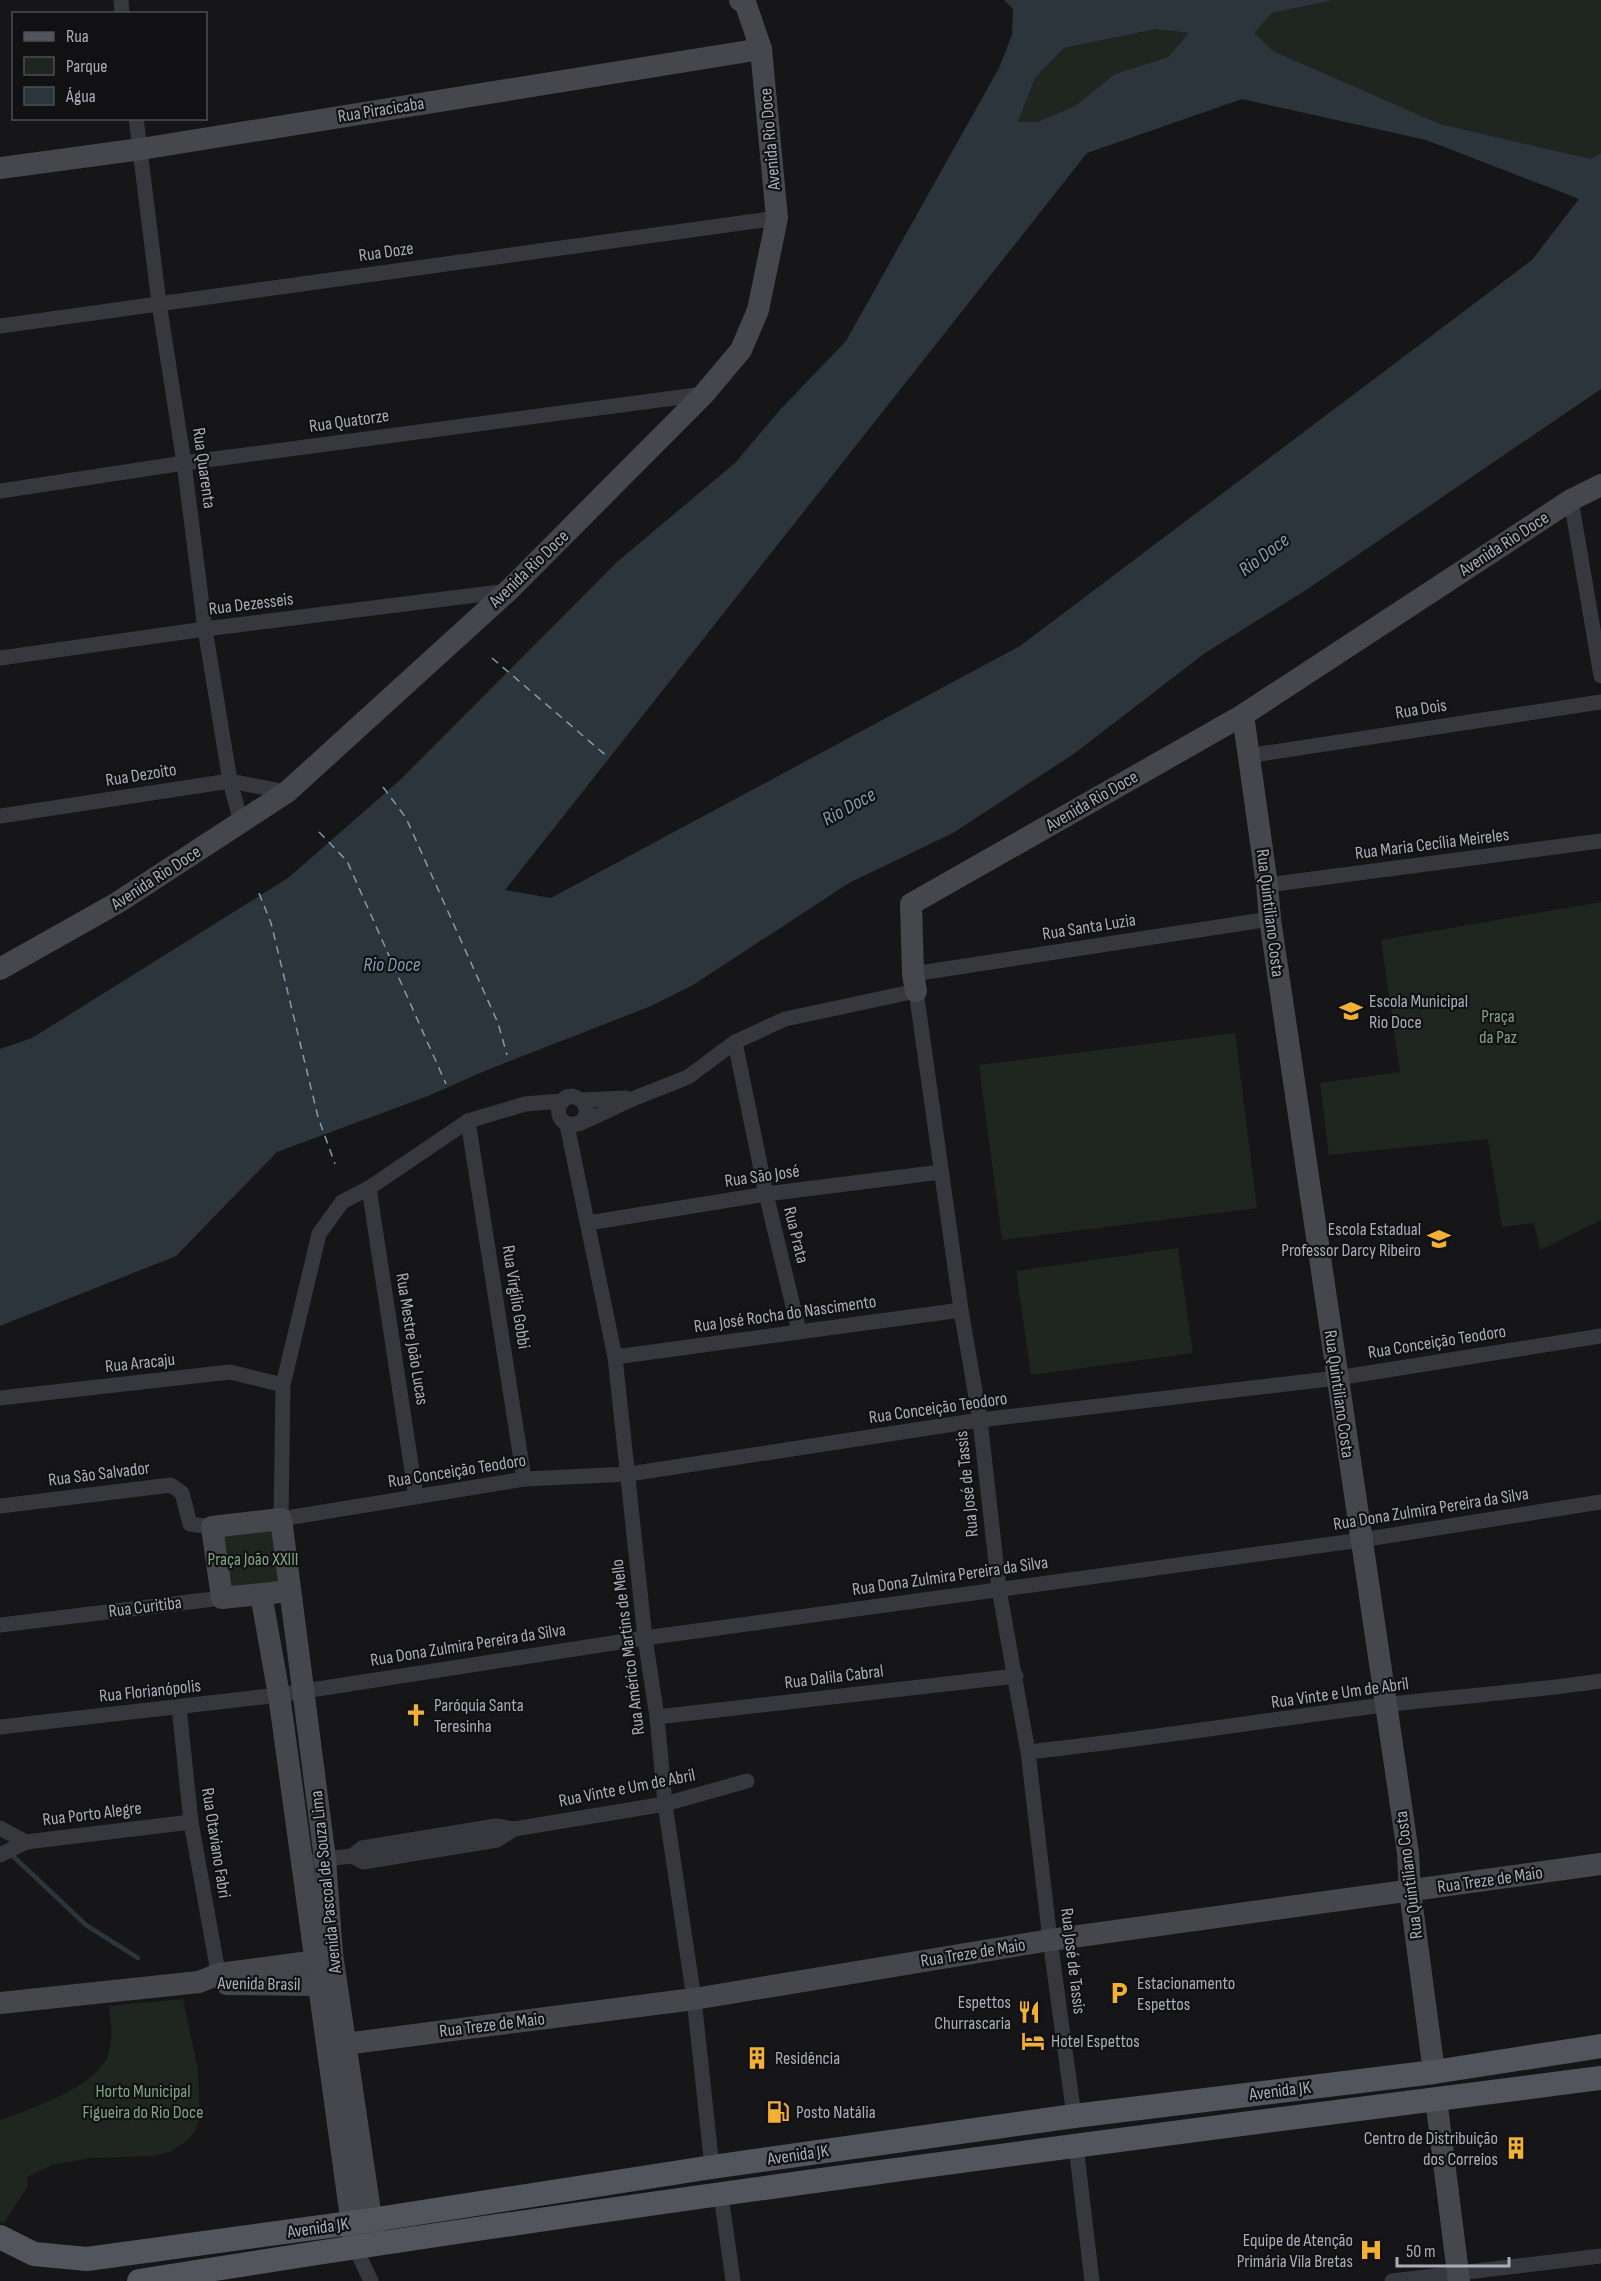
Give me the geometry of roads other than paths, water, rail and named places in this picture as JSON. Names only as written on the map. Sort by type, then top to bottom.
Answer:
[{"type":"main road","name":"Avenida JK","points":[[139,2281],[363,2233],[712,2167],[1074,2116],[1434,2072],[1601,2046]]},
{"type":"main road","name":"Avenida JK","points":[[0,2237],[34,2254],[87,2259],[363,2233],[721,2195],[1601,2078]]},
{"type":"street","name":"Avenida Rio Doce","points":[[0,969],[117,903],[287,792],[508,591],[704,394],[741,350],[758,310],[777,218],[761,49],[746,5],[740,0]]},
{"type":"street","name":"Rua Piracicaba","points":[[0,168],[141,148],[761,49]]},
{"type":"street","name":"Rua Quarenta","points":[[136,120],[159,303],[184,463],[205,629],[230,781],[241,822]]},
{"type":"street","name":"Rua Doze","points":[[0,326],[777,218]]},
{"type":"street","name":"Rua Quatorze","points":[[0,491],[184,463],[704,394]]},
{"type":"street","name":"Avenida Rio Doce","points":[[915,982],[911,904],[1243,715],[1570,500],[1601,485]]},
{"type":"street","points":[[1570,500],[1601,676]]},
{"type":"street","name":"Rua Dezesseis","points":[[0,658],[205,629],[508,591]]},
{"type":"street","name":"Rua Dois","points":[[1247,756],[1601,702]]},
{"type":"street","name":"Rua Quintiliano Costa","points":[[1243,715],[1270,919],[1408,1854],[1410,1892],[1434,2072]]},
{"type":"street","name":"Rua Dezoito","points":[[0,816],[230,781],[287,792]]},
{"type":"street","name":"Rua Maria Cecília Meireles","points":[[1267,885],[1601,841]]},
{"type":"street","name":"Rua Santa Luzia","points":[[915,982],[1270,919]]},
{"type":"street","points":[[562,1101],[559,1106],[559,1117],[573,1124],[688,1077],[735,1042],[785,1019],[915,982]]},
{"type":"street","name":"Rua José de Tassis","points":[[915,982],[960,1310],[980,1420],[999,1589],[1029,1752],[1050,1940],[1074,2116]]},
{"type":"street","name":"Rua Prata","points":[[735,1042],[766,1194],[799,1331]]},
{"type":"street","points":[[222,1598],[212,1527],[281,1519],[283,1385],[320,1234],[342,1202],[369,1188],[468,1121],[525,1104],[562,1101],[572,1096],[582,1100],[635,1098]]},
{"type":"street","points":[[573,1124],[586,1116],[586,1105],[582,1100]]},
{"type":"street","name":"Rua Virgílio Gobbi","points":[[468,1121],[524,1479]]},
{"type":"street","name":"Rua Américo Martins de Mello","points":[[573,1124],[588,1223],[615,1357],[645,1638],[657,1718],[665,1804],[694,1999],[712,2167]]},
{"type":"street","name":"Rua São José","points":[[588,1223],[766,1194],[941,1172]]},
{"type":"street","name":"Rua Mestre João Lucas","points":[[369,1188],[416,1497]]},
{"type":"street","name":"Rua José Rocha do Nascimento","points":[[615,1357],[960,1310]]},
{"type":"street","name":"Rua Conceição Teodoro","points":[[281,1519],[524,1479],[629,1474],[980,1420],[1337,1378],[1601,1336]]},
{"type":"street","name":"Rua Aracaju","points":[[0,1398],[230,1372],[283,1385]]},
{"type":"street","name":"Rua São Salvador","points":[[0,1506],[171,1485],[182,1493],[190,1524],[212,1527]]},
{"type":"street","name":"Rua Dona Zulmira Pereira da Silva","points":[[304,1690],[645,1638],[1361,1540],[1601,1502]]},
{"type":"street","name":"Avenida Pascoal de Souza Lima","points":[[281,1519],[325,1859],[324,1957],[320,1985],[337,2045]]},
{"type":"street","name":"Rua Curitiba","points":[[0,1625],[290,1590]]},
{"type":"street","name":"Avenida Pascoal de Souza Lima","points":[[261,1593],[279,1695],[302,1862],[324,1957],[363,2233]]},
{"type":"street","name":"Rua Dalila Cabral","points":[[657,1718],[1016,1676]]},
{"type":"street","name":"Rua Vinte e Um de Abril","points":[[1029,1752],[1385,1705],[1601,1681]]},
{"type":"street","name":"Rua Florianópolis","points":[[0,1727],[279,1695],[304,1690]]},
{"type":"street","name":"Rua Otaviano Fabri","points":[[179,1707],[191,1822],[213,1980]]},
{"type":"street","name":"Rua Vinte e Um de Abril","points":[[302,1862],[352,1856],[363,1862],[497,1840],[514,1829],[665,1804],[747,1781]]},
{"type":"street","name":"Rua Porto Alegre","points":[[0,1855],[26,1842],[191,1822]]},
{"type":"street","points":[[0,1828],[26,1842]]},
{"type":"street","name":"Rua Treze de Maio","points":[[337,2045],[694,1999],[1050,1940],[1601,1864]]},
{"type":"street","points":[[0,2003],[213,1980],[324,1957]]},
{"type":"street","name":"Avenida Brasil","points":[[213,1980],[320,1985]]},
{"type":"street","points":[[1436,2099],[1458,2277]]},
{"type":"street","points":[[1076,2146],[1092,2281]]},
{"type":"street","points":[[721,2195],[733,2281]]},
{"type":"street","points":[[363,2233],[372,2281]]},
{"type":"street","points":[[1392,2281],[1458,2277],[1601,2256]]},
{"type":"water","name":"Rio Doce","points":[[1004,0],[1334,0],[1272,13],[1254,33],[1273,51],[1440,124],[1591,159],[1601,153],[1601,389],[1309,588],[1205,653],[1075,753],[953,833],[849,883],[693,985],[651,1006],[487,1070],[428,1096],[277,1152],[176,1256],[0,1326],[0,1049],[32,1038],[288,878],[400,780],[617,562],[735,463],[780,410],[846,341],[999,68],[1012,35],[1013,9]],"holes":[[[1156,29],[1189,33],[1168,57],[1115,74],[1075,106],[1037,122],[1018,122],[1035,78],[1064,48]],[[1242,99],[1426,140],[1579,199],[1532,260],[1020,646],[551,898],[505,890],[1087,153]]]},
{"type":"waterway","points":[[10,1855],[86,1925],[138,1958]]},
{"type":"place","name":"Escola Municipal Rio Doce","points":[[1351,1011]]},
{"type":"place","name":"Escola Estadual Professor Darcy Ribeiro","points":[[1439,1239]]},
{"type":"place","name":"Paróquia Santa Teresinha","points":[[416,1715]]},
{"type":"place","name":"Estacionamento Espettos","points":[[1119,1993]]},
{"type":"place","name":"Espettos Churrascaria","points":[[1029,2012]]},
{"type":"place","name":"Hotel Espettos","points":[[1033,2041]]},
{"type":"place","name":"Residência","points":[[757,2058]]},
{"type":"place","name":"Posto Natália","points":[[778,2112]]},
{"type":"place","name":"Centro de Distribuição dos Correios","points":[[1516,2148]]},
{"type":"place","name":"Equipe de Atenção Primária Vila Bretas","points":[[1371,2250]]},
{"type":"park label","name":"Praça da Paz","points":[[1498,1026]]},
{"type":"park label","name":"Praça João XXIII","points":[[253,1559]]},
{"type":"park label","name":"Horto Municipal Figueira do Rio Doce","points":[[143,2101]]}]
